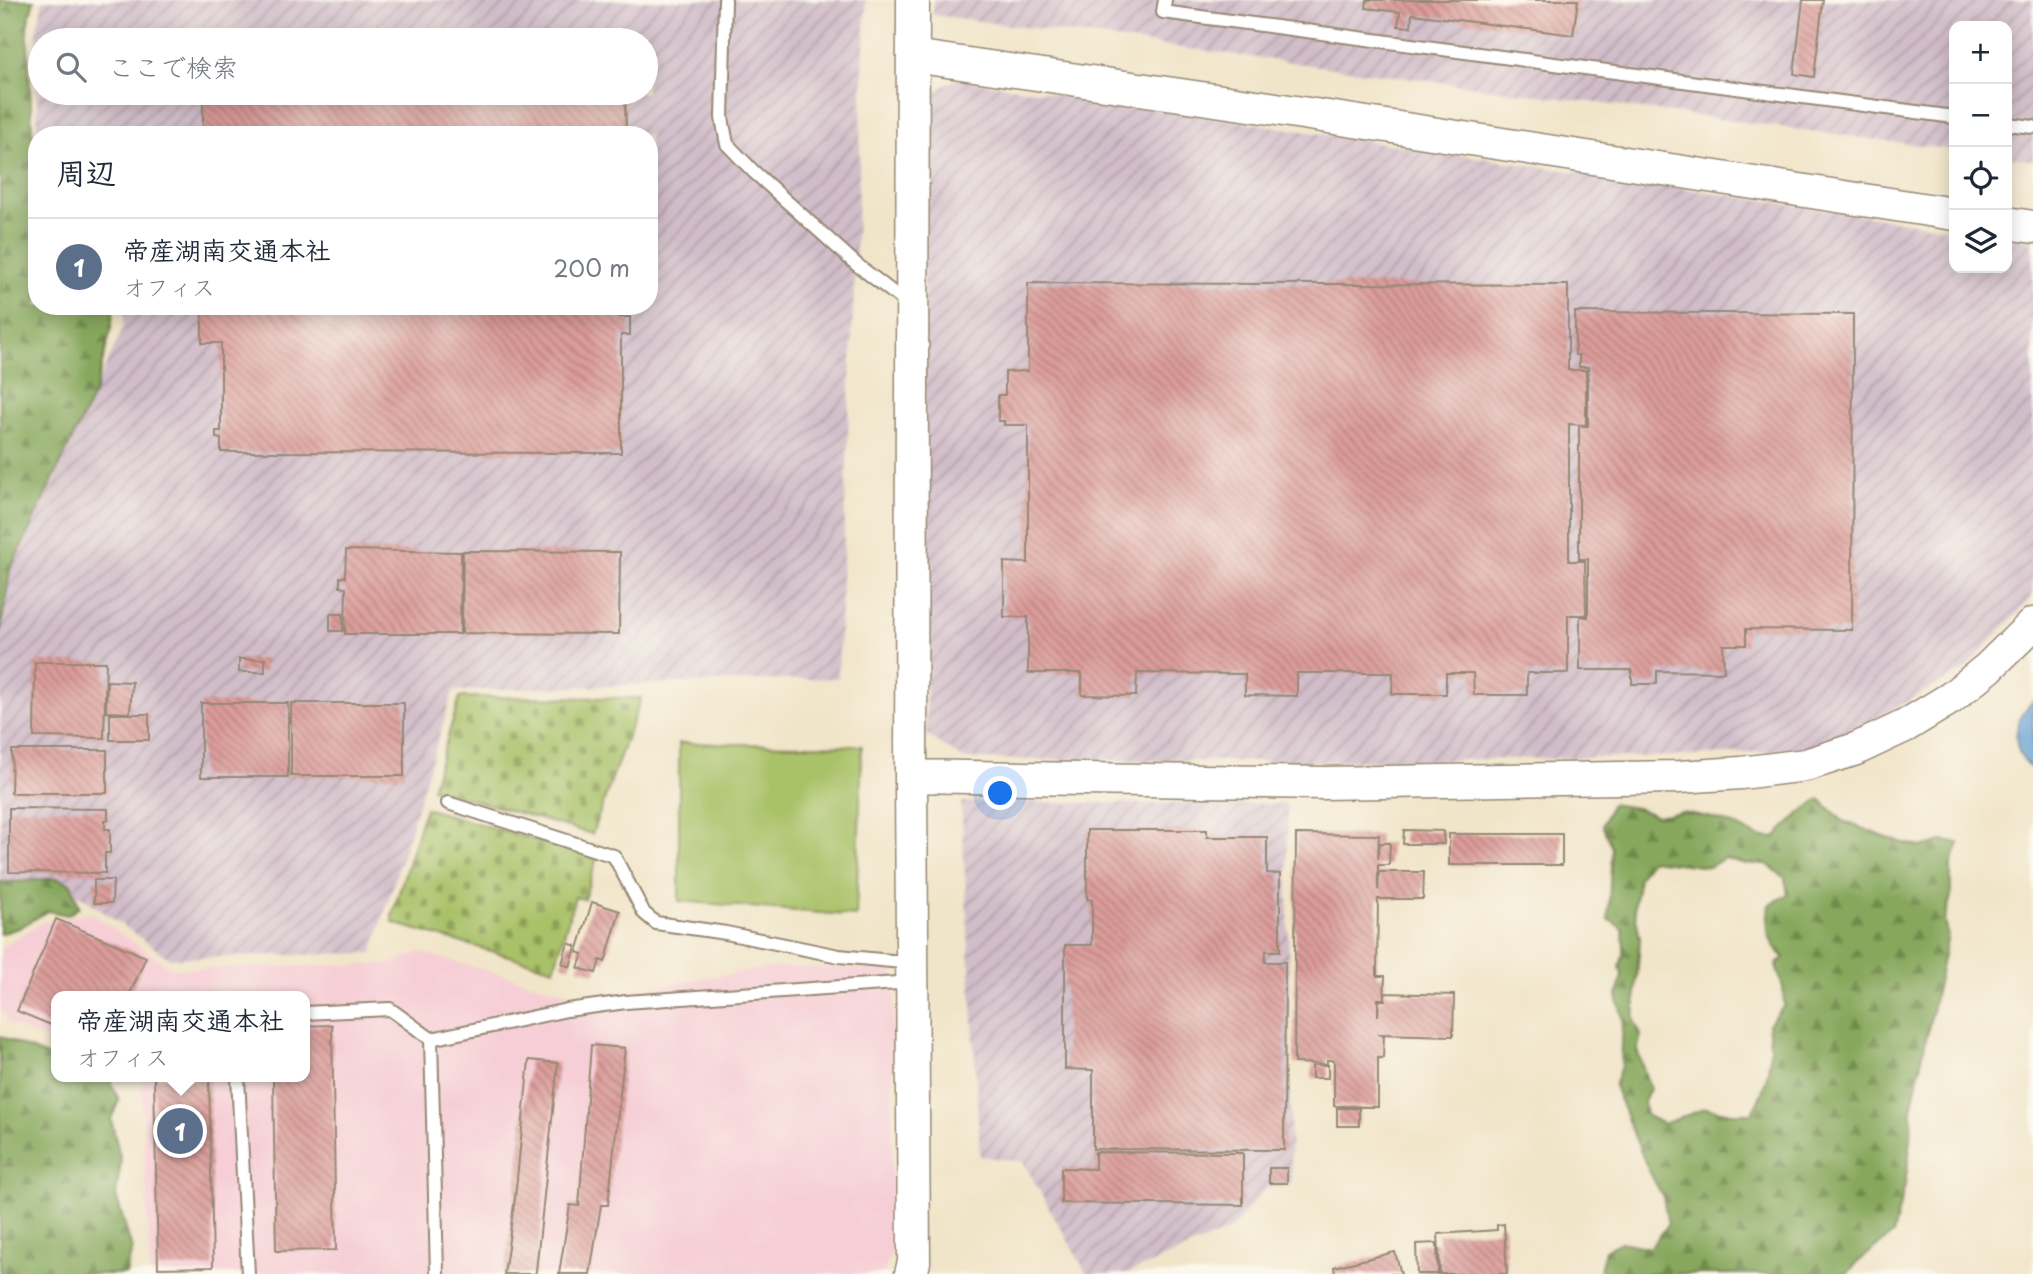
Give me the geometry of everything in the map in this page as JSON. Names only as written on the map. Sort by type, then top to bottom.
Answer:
[{"type":"street","points":[[911,1274],[914,1262],[911,776],[912,0]]},
{"type":"street","points":[[913,56],[1284,110],[1949,214]]},
{"type":"street","points":[[2012,224],[2033,227]]},
{"type":"street","points":[[911,776],[1323,783],[1679,777],[1806,765],[1856,750],[1905,726],[1951,698],[1988,668],[2033,624]]},
{"type":"lane","points":[[725,0],[722,118],[727,144],[856,264],[912,307]]},
{"type":"lane","points":[[1165,0],[1163,12],[1949,116]]},
{"type":"lane","points":[[2012,125],[2033,127]]},
{"type":"lane","points":[[448,803],[614,856],[644,913],[656,923],[726,933],[912,973]]},
{"type":"lane","points":[[310,1013],[390,1009],[431,1039],[567,1010],[912,973]]},
{"type":"lane","points":[[431,1039],[437,1274]]},
{"type":"lane","points":[[238,1082],[248,1274]]},
{"type":"shaded area","points":[[43,0],[866,0],[838,678],[453,691],[372,953],[169,958],[81,896],[0,904],[0,605],[10,570],[51,488],[123,328],[124,315],[658,315],[658,126],[37,126],[37,105],[658,105],[658,28],[37,28]]},
{"type":"shaded area","points":[[933,0],[2033,0],[2033,161],[2012,158],[2012,21],[1949,21],[1949,149],[933,15]]},
{"type":"shaded area","points":[[957,79],[1949,228],[1949,273],[2012,273],[2012,238],[2033,241],[2033,596],[1964,670],[1820,749],[1689,756],[1309,762],[963,759],[926,734],[923,97]]},
{"type":"shaded area","points":[[961,802],[1287,804],[1291,1185],[1266,1188],[1230,1230],[1126,1274],[1087,1274],[1023,1162],[980,1156]]},
{"type":"shaded area","points":[[91,913],[172,969],[391,964],[420,952],[584,997],[773,967],[894,969],[891,1253],[883,1274],[150,1274],[141,1082],[310,1082],[310,991],[51,991],[51,1041],[9,1024],[0,1008],[0,948],[41,923]]},
{"type":"green space","points":[[0,0],[34,0],[27,27],[28,105],[31,105],[32,126],[28,126],[28,315],[113,315],[95,391],[10,570],[0,635]]},
{"type":"green space","points":[[460,697],[641,698],[592,834],[432,788]]},
{"type":"green space","points":[[679,743],[862,746],[856,916],[679,901]]},
{"type":"green space","points":[[1820,799],[1843,821],[1893,840],[1921,847],[1942,841],[1959,843],[1951,864],[1951,896],[1944,922],[1948,936],[1912,1105],[1905,1185],[1893,1234],[1847,1274],[1599,1274],[1605,1250],[1621,1242],[1650,1248],[1668,1225],[1663,1197],[1647,1167],[1614,1086],[1621,1066],[1623,1019],[1617,996],[1624,950],[1623,929],[1608,919],[1612,848],[1602,825],[1611,804],[1637,808],[1656,816],[1682,812],[1713,818],[1758,837],[1774,838],[1801,812]],"holes":[[[1725,858],[1745,864],[1767,864],[1785,878],[1788,894],[1769,905],[1769,934],[1784,957],[1776,965],[1783,988],[1784,1006],[1768,1024],[1770,1059],[1766,1081],[1752,1113],[1731,1113],[1706,1108],[1663,1124],[1646,1115],[1644,1102],[1650,1089],[1637,1050],[1641,1035],[1634,1020],[1640,938],[1634,907],[1639,877],[1651,860],[1709,867]]]},
{"type":"green space","points":[[425,808],[597,858],[584,899],[575,897],[554,969],[393,923],[392,916]]},
{"type":"green space","points":[[58,878],[71,884],[79,907],[68,915],[48,911],[19,928],[0,934],[0,882]]},
{"type":"green space","points":[[0,1036],[51,1058],[51,1082],[110,1082],[119,1100],[111,1119],[121,1161],[116,1195],[132,1249],[126,1274],[0,1274]]},
{"type":"water","points":[[2033,701],[2033,770],[2020,754],[2017,736],[2021,717]]},
{"type":"building","points":[[1367,0],[1578,0],[1573,35],[1412,14],[1411,27],[1398,26],[1400,12],[1366,8]]},
{"type":"building","points":[[1803,0],[1823,0],[1814,77],[1794,74]]},
{"type":"building","points":[[203,105],[625,105],[626,126],[203,126]]},
{"type":"building","points":[[1028,283],[1568,285],[1568,370],[1586,370],[1586,425],[1569,424],[1569,561],[1585,561],[1586,615],[1568,615],[1568,673],[1527,673],[1527,695],[1474,695],[1473,673],[1446,673],[1446,694],[1392,694],[1393,673],[1297,673],[1297,696],[1245,695],[1245,674],[1137,673],[1136,696],[1082,695],[1082,673],[1028,673],[1028,617],[1004,617],[1004,562],[1028,563],[1028,425],[1004,425],[1004,421],[998,421],[998,395],[1005,395],[1005,372],[1028,371]]},
{"type":"building","points":[[1575,312],[1853,314],[1852,630],[1746,629],[1746,645],[1723,645],[1724,672],[1657,671],[1657,684],[1632,684],[1632,670],[1580,670],[1580,616],[1588,617],[1588,559],[1579,559],[1579,426],[1588,426],[1588,367],[1579,367],[1579,355],[1575,355]]},
{"type":"building","points":[[202,315],[630,317],[630,335],[621,335],[621,453],[221,452],[221,439],[216,438],[216,431],[221,431],[221,343],[202,343]]},
{"type":"building","points":[[346,550],[461,552],[460,634],[345,634],[346,588],[340,587],[340,577],[345,577]]},
{"type":"building","points":[[463,551],[620,552],[619,634],[462,633]]},
{"type":"building","points":[[330,614],[343,614],[343,631],[330,631]]},
{"type":"building","points":[[239,659],[265,659],[265,672],[239,672]]},
{"type":"building","points":[[35,662],[106,662],[104,738],[34,737]]},
{"type":"building","points":[[107,681],[132,682],[130,713],[106,712]]},
{"type":"building","points":[[201,703],[288,703],[288,777],[201,777]]},
{"type":"building","points":[[291,703],[404,703],[404,776],[291,776]]},
{"type":"building","points":[[110,714],[149,714],[149,740],[110,740]]},
{"type":"building","points":[[12,750],[107,750],[107,793],[11,793]]},
{"type":"building","points":[[9,808],[108,809],[105,829],[110,829],[110,853],[105,853],[105,873],[9,872]]},
{"type":"building","points":[[1087,830],[1207,830],[1207,837],[1267,837],[1267,873],[1280,874],[1280,951],[1266,951],[1265,962],[1285,962],[1284,1150],[1093,1149],[1093,1070],[1065,1069],[1065,945],[1092,945],[1092,900],[1087,899]]},
{"type":"building","points":[[1404,830],[1443,831],[1444,844],[1403,844]]},
{"type":"building","points":[[1296,834],[1379,835],[1378,859],[1380,843],[1390,843],[1389,865],[1378,865],[1378,890],[1379,872],[1424,872],[1423,899],[1378,899],[1377,976],[1385,976],[1384,999],[1378,999],[1378,1016],[1379,1000],[1385,1000],[1385,993],[1454,995],[1453,1036],[1378,1034],[1384,1035],[1383,1058],[1378,1058],[1378,1107],[1334,1106],[1334,1060],[1327,1060],[1327,1064],[1294,1063]]},
{"type":"building","points":[[1449,834],[1562,834],[1562,865],[1449,865]]},
{"type":"building","points":[[94,880],[113,880],[112,903],[94,903]]},
{"type":"building","points":[[592,902],[620,911],[605,962],[600,960],[596,973],[578,968],[583,954],[577,952]]},
{"type":"building","points":[[56,919],[146,957],[131,991],[51,991],[51,1025],[17,1011]]},
{"type":"building","points":[[568,943],[576,946],[570,967],[562,964]]},
{"type":"building","points":[[332,1025],[336,1250],[276,1251],[273,1082],[310,1082],[310,1026]]},
{"type":"building","points":[[591,1045],[625,1048],[608,1205],[601,1205],[590,1274],[559,1274],[570,1205],[579,1206]]},
{"type":"building","points":[[529,1060],[558,1063],[536,1271],[535,1274],[504,1274],[515,1198]]},
{"type":"building","points":[[1312,1065],[1328,1065],[1328,1078],[1312,1078]]},
{"type":"building","points":[[154,1082],[209,1082],[213,1267],[158,1268]]},
{"type":"building","points":[[1337,1108],[1359,1108],[1359,1126],[1337,1126]]},
{"type":"building","points":[[1095,1152],[1243,1153],[1243,1205],[1061,1203],[1061,1168],[1095,1169]]},
{"type":"building","points":[[1269,1168],[1287,1168],[1287,1183],[1269,1183]]},
{"type":"building","points":[[1504,1224],[1507,1274],[1440,1274],[1438,1234],[1497,1230],[1497,1225]]},
{"type":"building","points":[[1437,1243],[1438,1274],[1417,1274],[1416,1244]]},
{"type":"building","points":[[1395,1252],[1401,1274],[1335,1274],[1334,1267]]},
{"type":"place","name":"帝産湖南交通本社","points":[[180,1131]]}]
